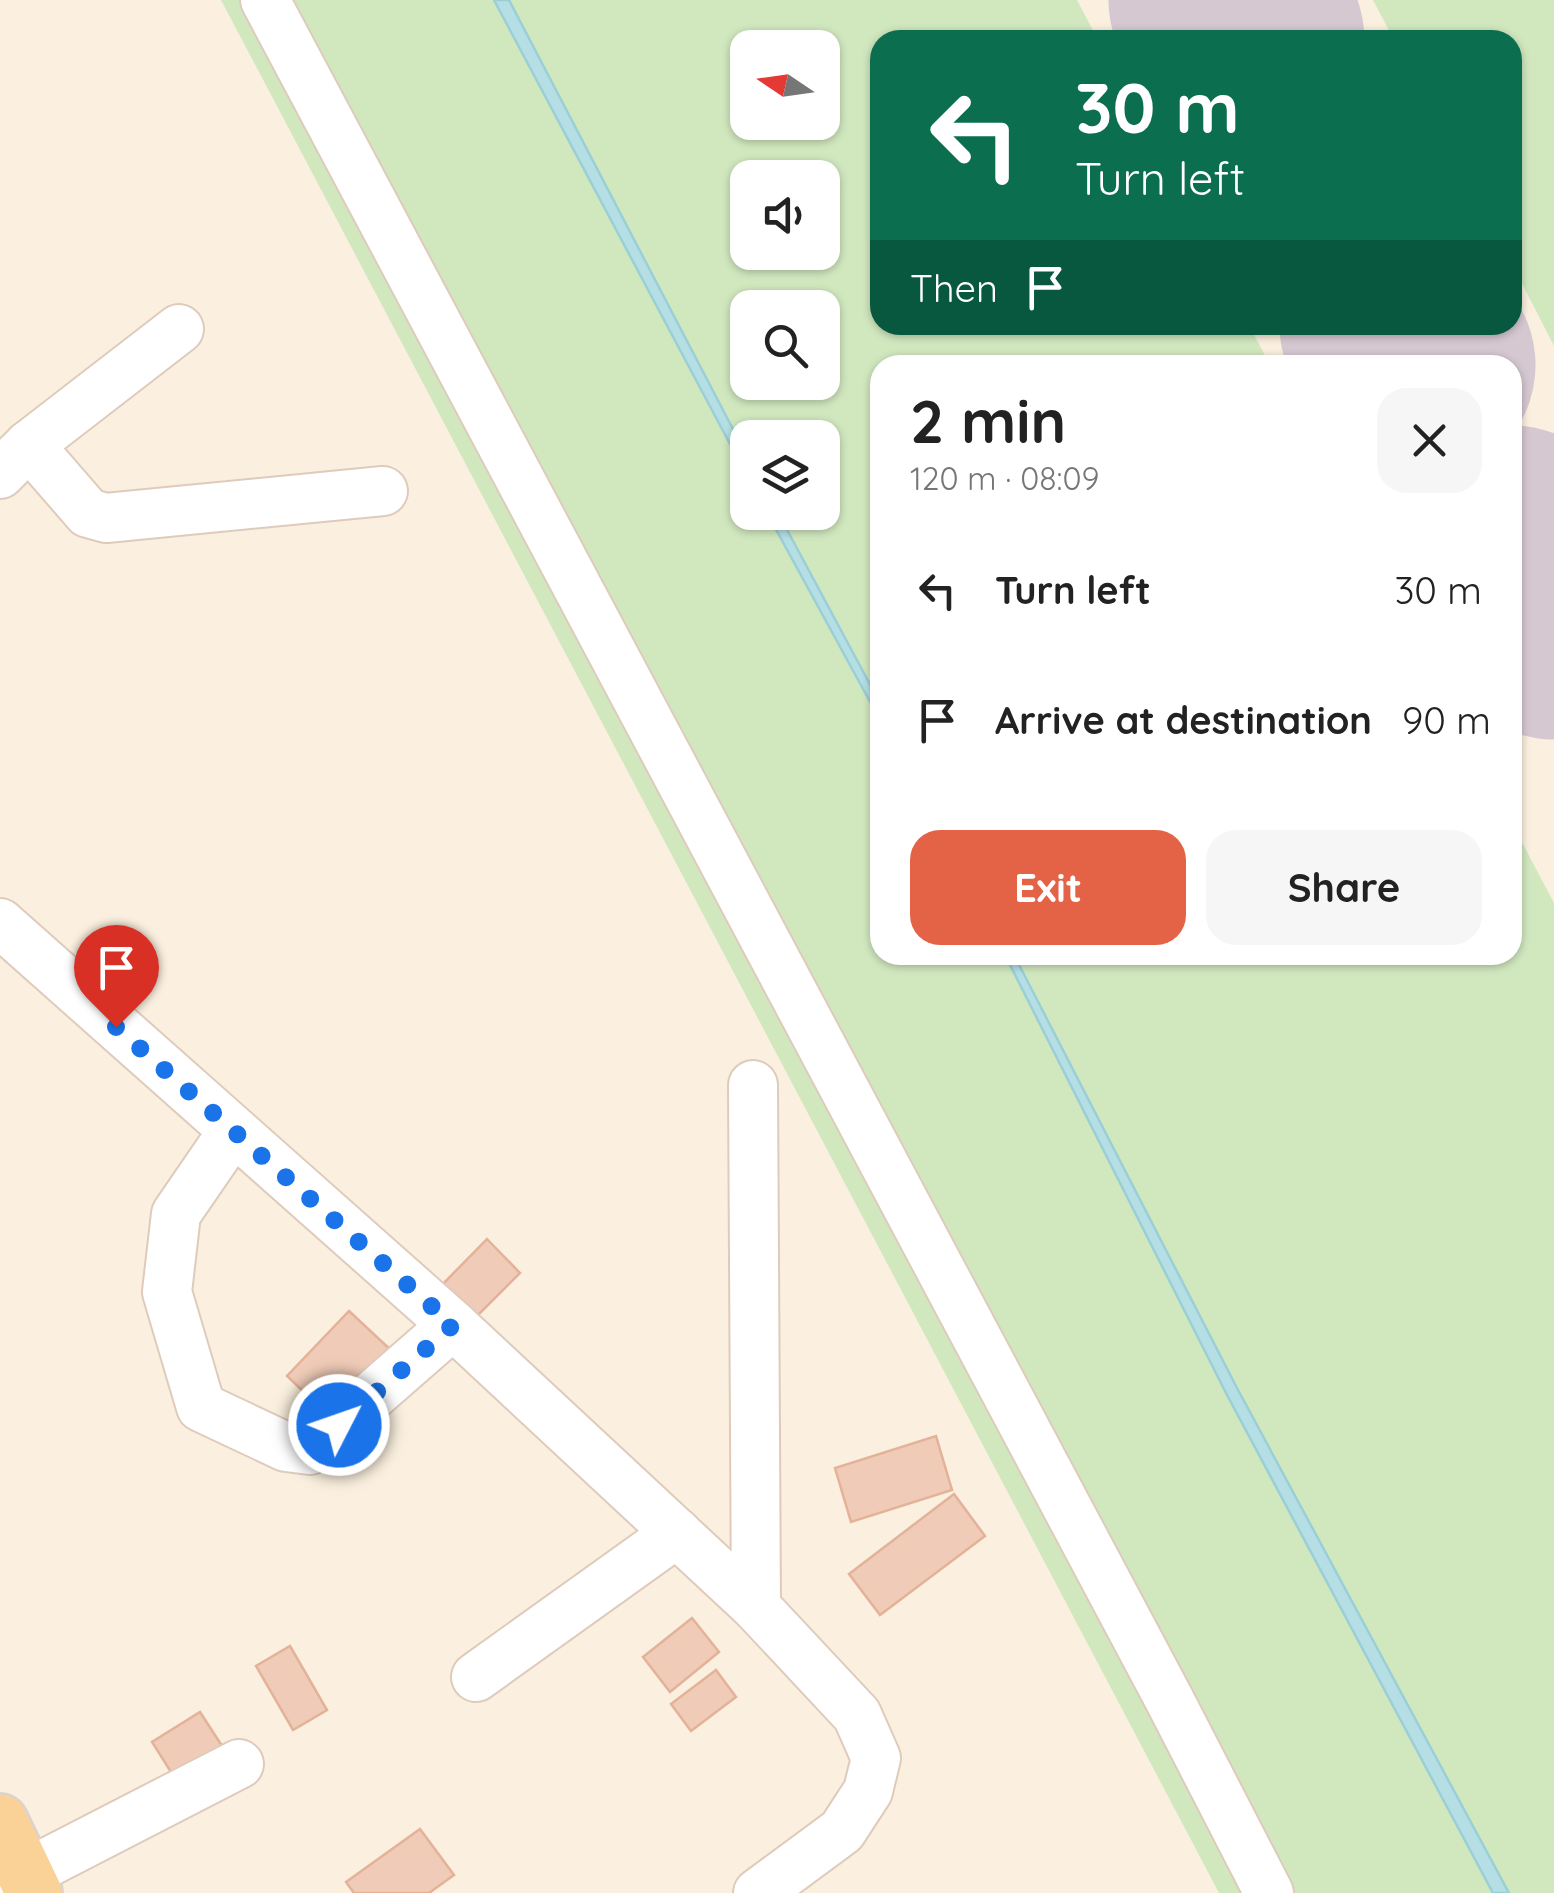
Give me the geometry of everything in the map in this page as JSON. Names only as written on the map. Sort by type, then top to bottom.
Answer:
[{"type":"main road","points":[[0,1822],[20,1885]]},
{"type":"street","points":[[265,0],[1142,1646],[1269,1893]]},
{"type":"street","points":[[179,329],[14,460],[88,513],[106,518],[382,491]]},
{"type":"street","points":[[0,923],[453,1325],[756,1607],[857,1715],[876,1758],[868,1792],[842,1830],[758,1893]]},
{"type":"street","points":[[753,1084],[756,1607]]},
{"type":"street","points":[[233,1131],[176,1214],[167,1292],[202,1407],[286,1447],[310,1450],[453,1325]]},
{"type":"street","points":[[476,1677],[677,1533]]},
{"type":"street","points":[[20,1885],[240,1764]]},
{"type":"green space","points":[[221,0],[494,0],[730,444],[730,530],[776,530],[870,702],[870,965],[1010,965],[1227,1395],[1493,1893],[1219,1893]]},
{"type":"green space","points":[[509,0],[1077,0],[1093,30],[870,30],[870,335],[1254,335],[1265,355],[870,355],[870,684],[787,530],[840,530],[840,420],[730,420],[730,423]]},
{"type":"green space","points":[[1373,0],[1554,0],[1554,346],[1522,284],[1522,30],[1389,30]]},
{"type":"green space","points":[[1522,842],[1554,903],[1554,1893],[1509,1893],[1237,1388],[1019,965],[1522,965]]},
{"type":"water","points":[[494,0],[509,0],[730,423],[730,444]]},
{"type":"water","points":[[776,530],[787,530],[870,684],[870,702]]},
{"type":"water","points":[[1010,965],[1019,965],[1237,1388],[1509,1893],[1493,1893],[1227,1395]]},
{"type":"building","points":[[487,1239],[520,1273],[468,1325],[435,1292]]},
{"type":"building","points":[[349,1311],[393,1352],[331,1418],[287,1376]]},
{"type":"building","points":[[936,1436],[952,1490],[851,1522],[835,1468]]},
{"type":"building","points":[[954,1494],[985,1536],[880,1615],[849,1574]]},
{"type":"building","points":[[692,1618],[719,1652],[670,1692],[643,1657]]},
{"type":"building","points":[[290,1646],[327,1710],[293,1730],[256,1666]]},
{"type":"building","points":[[716,1670],[736,1697],[691,1731],[671,1704]]},
{"type":"building","points":[[200,1712],[224,1749],[176,1780],[152,1742]]},
{"type":"building","points":[[420,1829],[454,1875],[429,1893],[354,1893],[346,1882]]},
{"type":"runway","points":[[1226,0],[1242,30]]},
{"type":"runway","points":[[1402,335],[1413,355]]},
{"type":"runway","points":[[1522,562],[1554,622]]},
{"type":"route","points":[[116,1027],[453,1325],[339,1425]]}]
